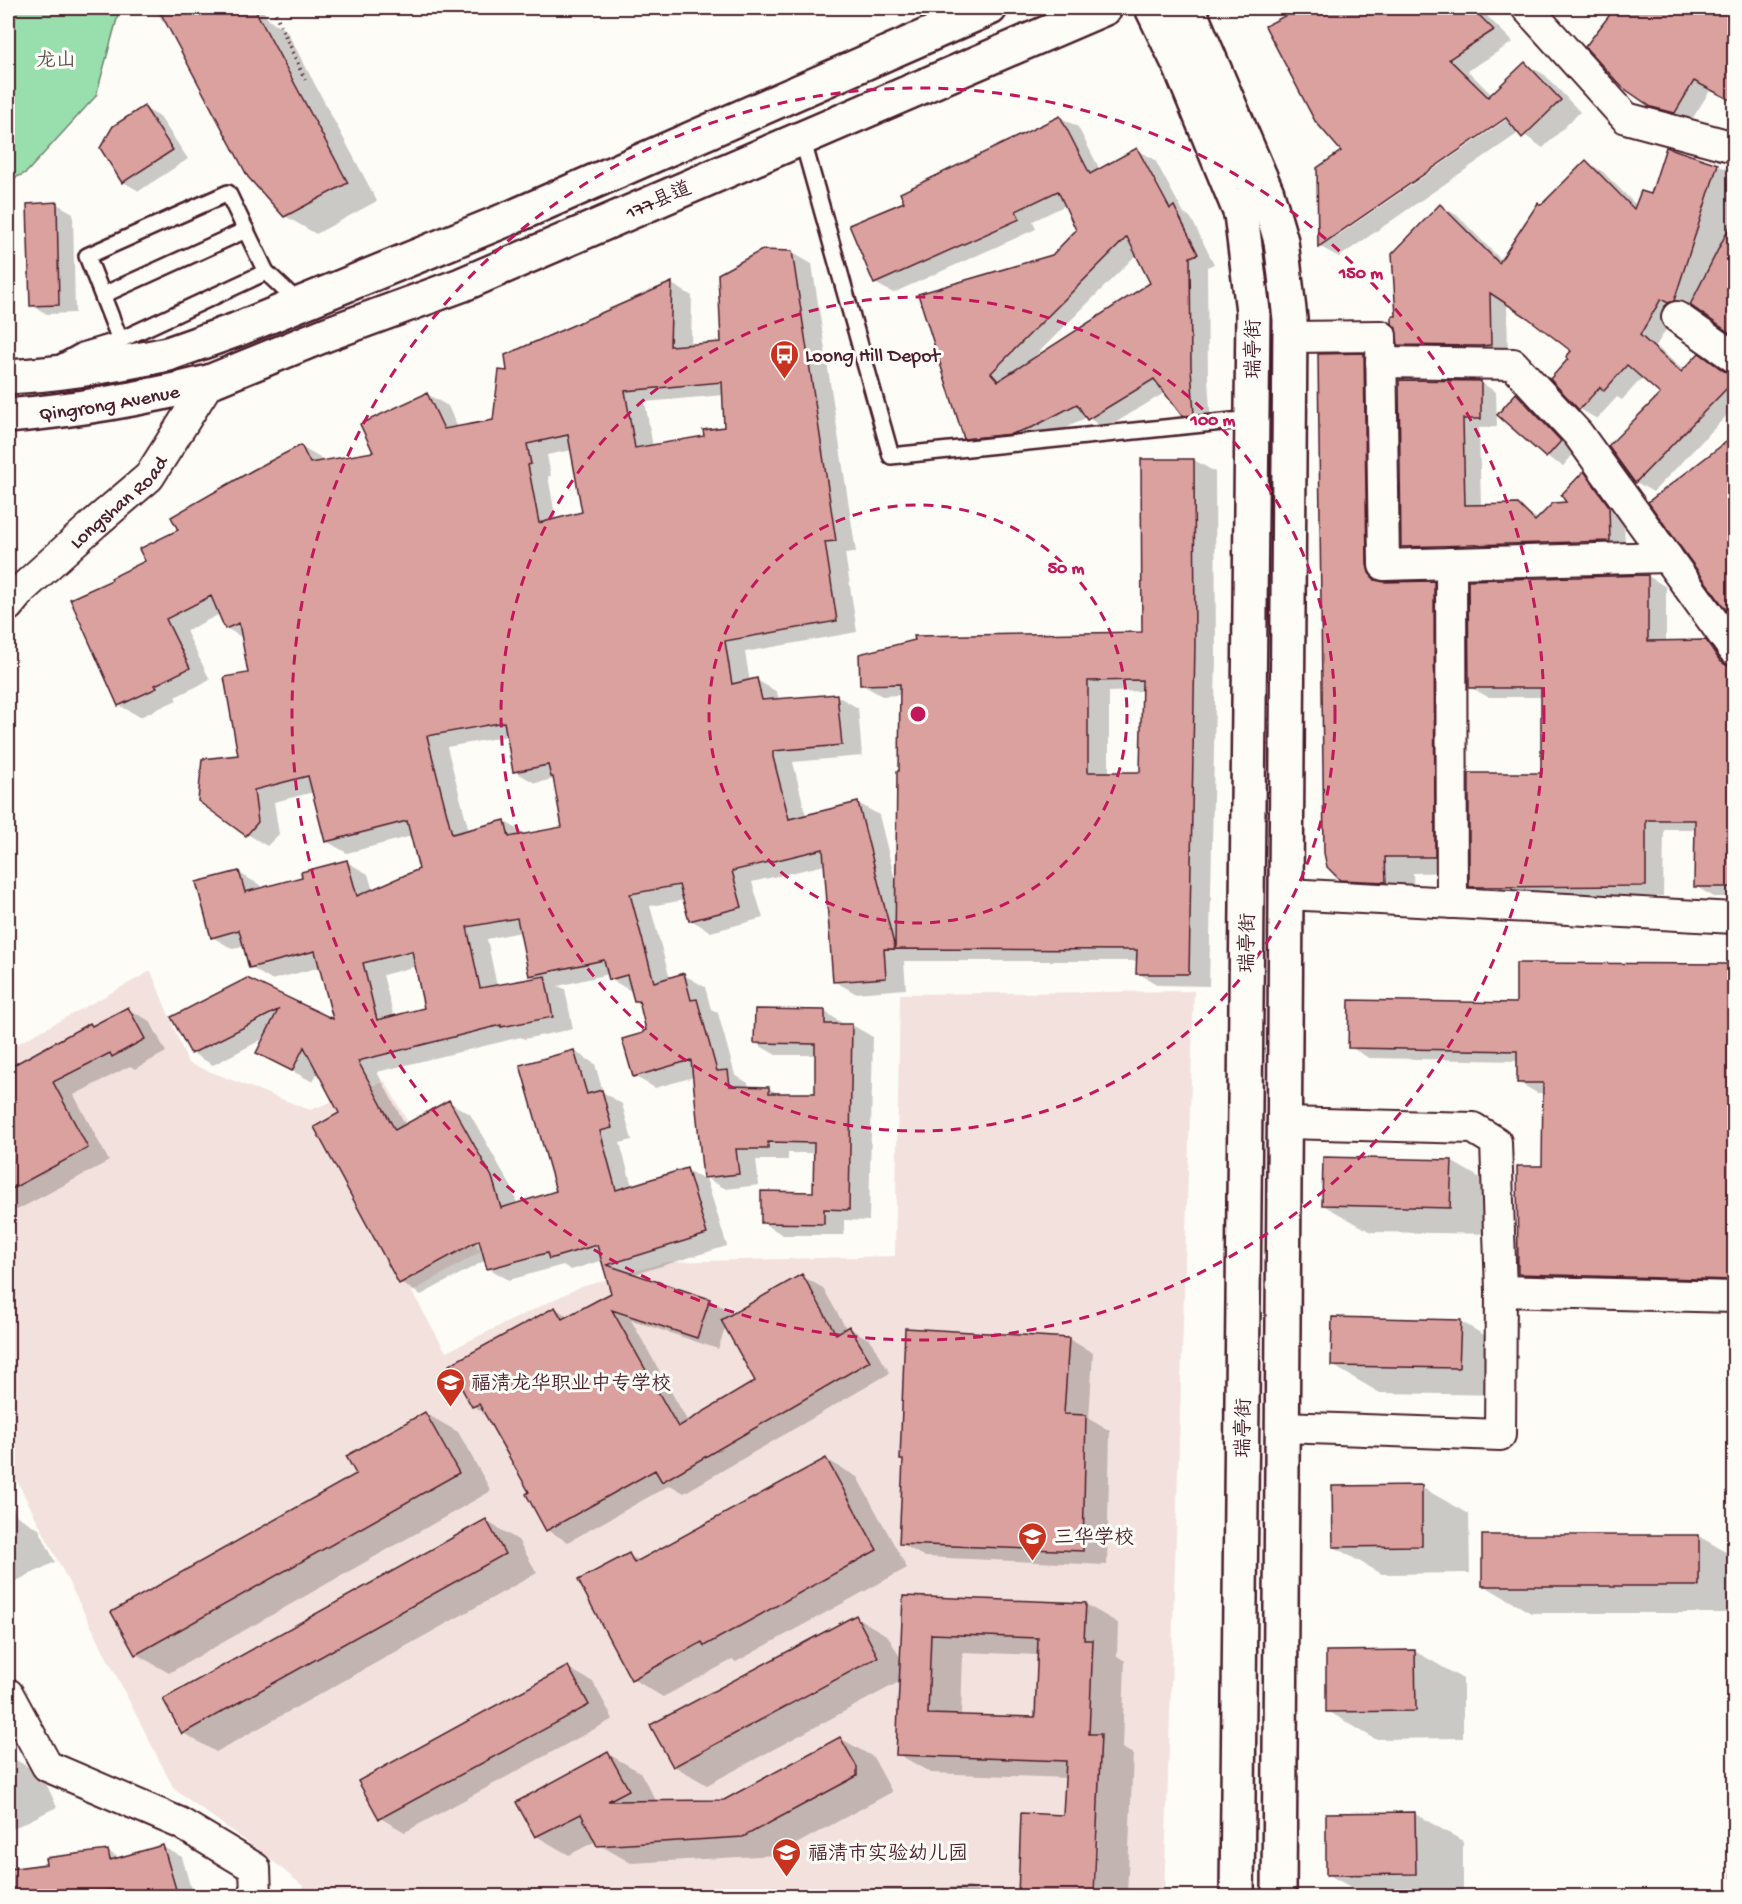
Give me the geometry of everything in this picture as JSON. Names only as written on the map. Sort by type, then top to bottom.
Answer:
[{"type":"main road","name":"177县道","points":[[168,354],[236,330],[515,216],[990,8]]},
{"type":"main road","name":"177县道","points":[[208,382],[327,334],[461,285],[1105,8]]},
{"type":"main road","name":"瑞亭街","points":[[1152,8],[1180,66],[1241,214],[1253,311],[1237,1896]]},
{"type":"main road","name":"瑞亭街","points":[[1188,8],[1267,193],[1281,241],[1290,319],[1279,1896]]},
{"type":"main road","name":"Qingrong Avenue","points":[[8,376],[40,375],[113,365],[168,354]]},
{"type":"main road","name":"Qingrong Avenue","points":[[8,416],[113,404],[208,382]]},
{"type":"street","points":[[1527,8],[1626,118],[1734,147]]},
{"type":"street","points":[[1677,317],[1734,357]]},
{"type":"street","points":[[1290,337],[1381,336],[1384,565],[1667,557]]},
{"type":"street","points":[[1381,362],[1513,364],[1578,434],[1734,650]]},
{"type":"street","name":"Longshan Road","points":[[8,606],[23,588],[149,477],[208,382]]},
{"type":"street","points":[[1451,563],[1452,903]]},
{"type":"street","points":[[1287,894],[1734,918]]},
{"type":"street","points":[[1282,1427],[1500,1435],[1501,1291],[1496,1142],[1473,1128],[1285,1123]]},
{"type":"street","points":[[1501,1291],[1734,1297]]},
{"type":"street","points":[[8,1694],[47,1766],[180,1823],[255,1868],[256,1896]]},
{"type":"lane","points":[[802,138],[891,456],[1252,419]]},
{"type":"lane","points":[[120,340],[87,256],[228,193],[266,272],[300,304]]},
{"type":"lane","points":[[103,295],[246,230]]},
{"type":"lane","points":[[40,375],[82,351],[120,340],[266,272]]},
{"type":"path","points":[[273,8],[305,80]]},
{"type":"shaded area","name":"福清龙华职业中专学校","points":[[151,971],[188,1063],[310,1110],[385,1081],[480,1252],[412,1292],[446,1352],[578,1288],[666,1262],[895,1256],[900,994],[1194,991],[1164,1896],[303,1896],[303,1886],[264,1854],[174,1789],[8,1463],[8,1049]]},
{"type":"green space","name":"龙山","points":[[8,8],[120,8],[96,96],[26,173],[8,181]]},
{"type":"building","points":[[158,8],[254,8],[348,183],[284,217],[248,177]]},
{"type":"building","points":[[1300,8],[1472,8],[1494,30],[1449,59],[1488,97],[1525,62],[1561,100],[1522,138],[1506,118],[1318,247],[1317,168],[1341,151],[1315,121],[1265,26]]},
{"type":"building","points":[[1615,8],[1734,8],[1734,102],[1694,81],[1675,113],[1651,107],[1622,87],[1585,47]]},
{"type":"building","points":[[144,106],[173,150],[122,183],[100,148],[113,126]]},
{"type":"building","points":[[1060,116],[1090,174],[1137,148],[1170,209],[1174,206],[1198,254],[1190,257],[1194,415],[1182,416],[1154,379],[1087,420],[1077,404],[1033,427],[1011,434],[964,439],[918,294],[1052,255],[1076,230],[1058,191],[1016,211],[1020,219],[874,284],[849,225],[904,202],[900,193]],"holes":[[[1127,237],[1150,283],[998,381],[991,373]]]},
{"type":"building","points":[[1666,147],[1718,164],[1674,301],[1668,303],[1661,299],[1640,335],[1681,372],[1699,353],[1724,371],[1734,374],[1734,381],[1635,483],[1608,446],[1660,394],[1627,365],[1604,391],[1600,387],[1579,410],[1550,379],[1568,359],[1566,357],[1571,351],[1490,293],[1491,345],[1398,345],[1396,328],[1392,324],[1392,316],[1396,316],[1392,254],[1440,204],[1499,263],[1538,203],[1541,205],[1586,160],[1634,209],[1641,191],[1651,194]]},
{"type":"building","points":[[57,202],[59,305],[30,306],[27,204]]},
{"type":"building","points":[[1734,218],[1734,336],[1690,305]]},
{"type":"building","points":[[762,250],[792,251],[836,541],[825,542],[837,621],[725,641],[732,684],[757,678],[762,700],[837,694],[842,745],[773,751],[773,757],[789,819],[858,802],[895,948],[900,684],[860,685],[859,654],[915,640],[914,636],[1142,632],[1141,459],[1194,459],[1195,644],[1189,974],[1136,974],[1137,950],[884,949],[886,978],[833,982],[823,849],[732,871],[742,907],[689,921],[679,885],[630,894],[654,982],[684,973],[691,1000],[697,999],[717,1071],[728,1070],[730,1086],[769,1087],[769,1093],[815,1093],[815,1044],[754,1043],[755,1009],[825,1010],[825,1024],[852,1024],[849,1210],[824,1209],[824,1224],[761,1223],[761,1191],[813,1192],[814,1143],[768,1142],[768,1149],[736,1149],[739,1174],[703,1178],[691,1060],[633,1077],[622,1039],[646,1030],[639,1001],[634,1001],[627,975],[609,980],[604,960],[529,976],[517,918],[467,927],[480,988],[545,976],[553,1017],[501,1027],[501,1025],[358,1061],[395,1130],[449,1100],[492,1177],[501,1208],[556,1191],[520,1065],[574,1050],[587,1094],[602,1090],[612,1128],[600,1131],[616,1190],[687,1168],[707,1234],[607,1265],[710,1299],[697,1338],[612,1310],[678,1427],[755,1381],[721,1320],[802,1274],[836,1334],[849,1326],[870,1361],[662,1482],[655,1470],[546,1531],[526,1494],[529,1492],[479,1404],[472,1407],[449,1365],[555,1307],[562,1319],[611,1293],[597,1245],[549,1259],[547,1253],[487,1269],[479,1240],[399,1284],[314,1127],[339,1113],[304,1047],[292,1071],[256,1053],[278,1010],[191,1054],[171,1017],[247,978],[333,1019],[315,951],[249,968],[239,930],[211,938],[196,882],[239,871],[245,892],[302,877],[301,872],[347,860],[357,896],[419,869],[407,821],[325,842],[308,776],[254,790],[258,822],[246,836],[198,801],[202,759],[238,755],[224,677],[248,673],[239,623],[225,629],[211,596],[166,619],[190,668],[155,685],[157,688],[118,706],[70,599],[112,580],[111,578],[145,561],[139,549],[178,530],[171,517],[301,445],[310,463],[373,452],[360,424],[427,393],[444,429],[493,420],[499,370],[507,371],[505,355],[672,282],[670,346],[721,342],[718,274]],"holes":[[[722,382],[724,427],[703,430],[704,436],[635,448],[625,391]],[[568,435],[582,512],[539,523],[528,465],[531,464],[527,444]],[[1142,680],[1140,772],[1088,772],[1088,681]],[[504,722],[513,772],[548,765],[551,777],[553,777],[562,827],[509,837],[505,820],[452,834],[427,736]],[[412,951],[424,1008],[377,1020],[363,963]]]},
{"type":"building","points":[[1364,353],[1367,565],[1369,573],[1375,580],[1384,582],[1434,581],[1435,857],[1385,857],[1386,882],[1340,880],[1327,867],[1324,853],[1318,354]]},
{"type":"building","points":[[1399,380],[1481,381],[1481,419],[1463,419],[1465,505],[1518,504],[1535,521],[1553,503],[1566,502],[1561,495],[1584,471],[1609,506],[1610,541],[1401,547]]},
{"type":"building","points":[[1516,393],[1561,441],[1546,458],[1497,415]]},
{"type":"building","points":[[1734,436],[1734,621],[1648,502]]},
{"type":"building","points":[[1648,575],[1648,641],[1706,640],[1720,661],[1734,667],[1734,887],[1694,887],[1695,820],[1646,820],[1646,886],[1469,887],[1469,773],[1541,773],[1541,688],[1469,688],[1468,580]]},
{"type":"building","points":[[1516,963],[1734,964],[1734,1280],[1518,1274],[1517,1166],[1542,1166],[1543,1083],[1517,1083],[1517,1051],[1348,1048],[1349,1000],[1516,1003]]},
{"type":"building","points":[[128,1007],[145,1039],[112,1057],[110,1053],[53,1082],[88,1148],[8,1191],[8,1068],[90,1023],[92,1026]]},
{"type":"building","points":[[1323,1157],[1452,1160],[1450,1208],[1322,1205]]},
{"type":"building","points":[[1332,1317],[1461,1320],[1459,1368],[1331,1366]]},
{"type":"building","points":[[905,1328],[1069,1338],[1064,1414],[1086,1415],[1083,1551],[899,1544]]},
{"type":"building","points":[[425,1412],[459,1473],[135,1655],[111,1612],[356,1474],[346,1456]]},
{"type":"building","points":[[826,1458],[877,1550],[704,1646],[702,1642],[631,1680],[578,1580],[629,1553],[634,1563]]},
{"type":"building","points":[[1422,1485],[1422,1546],[1333,1547],[1332,1486]]},
{"type":"building","points":[[486,1519],[505,1554],[182,1734],[163,1699]]},
{"type":"building","points":[[1482,1535],[1699,1535],[1699,1586],[1482,1586]]},
{"type":"building","points":[[903,1596],[1086,1603],[1084,1640],[1093,1640],[1089,1734],[1101,1734],[1094,1896],[1018,1896],[1021,1813],[1063,1815],[1066,1761],[896,1755]],"holes":[[[931,1634],[1038,1638],[1035,1717],[928,1714]]]},
{"type":"building","points":[[856,1615],[878,1657],[673,1767],[650,1725]]},
{"type":"building","points":[[1415,1650],[1416,1711],[1326,1712],[1326,1651]]},
{"type":"building","points":[[568,1666],[589,1705],[379,1819],[358,1781]]},
{"type":"building","points":[[840,1737],[857,1767],[857,1776],[743,1837],[597,1846],[581,1814],[535,1837],[516,1802],[608,1752],[629,1790],[608,1801],[724,1800]]},
{"type":"building","points":[[1415,1812],[1416,1874],[1326,1875],[1326,1813]]},
{"type":"building","points":[[163,1845],[178,1896],[118,1896],[118,1889],[64,1896],[8,1896],[8,1869],[46,1864],[45,1858],[108,1850],[110,1860]]},
{"type":"place","name":"Loong Hill Depot","points":[[784,380]]},
{"type":"place","name":"福清龙华职业中专学校","points":[[450,1408]]},
{"type":"place","name":"三华学校","points":[[1033,1562]]},
{"type":"place","name":"福清市实验幼儿园","points":[[787,1878]]}]
